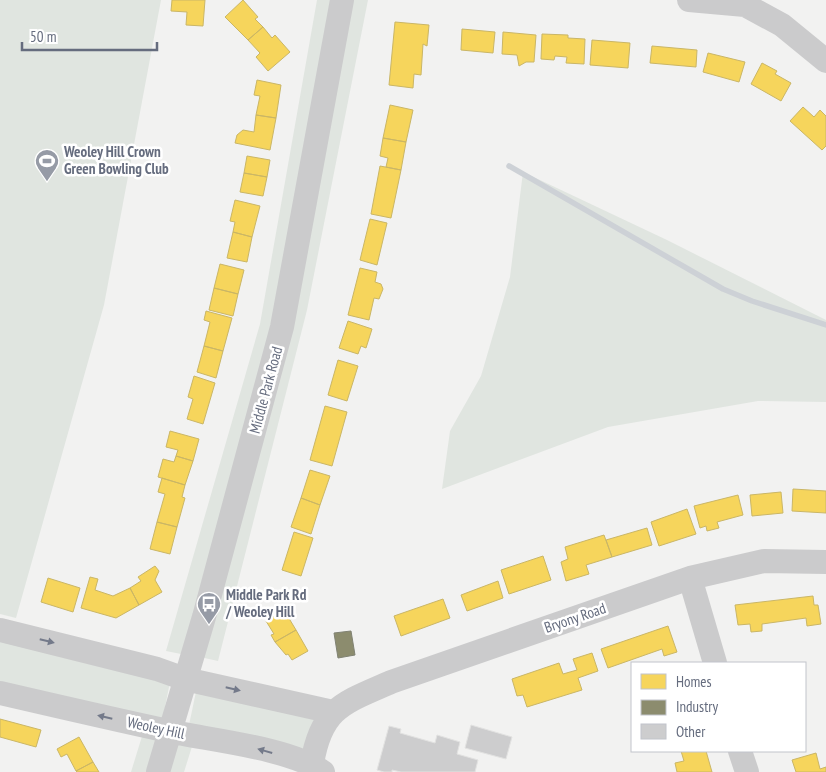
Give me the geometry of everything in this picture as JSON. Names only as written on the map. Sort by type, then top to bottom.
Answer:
[{"type":"street","name":"Middle Park Road","points":[[158,772],[282,327],[342,0]]},
{"type":"street","points":[[689,0],[745,5],[782,25],[826,61]]},
{"type":"street","name":"Bryony Road","points":[[317,768],[316,738],[333,712],[349,700],[391,682],[690,578],[764,561],[826,562]]},
{"type":"street","points":[[690,578],[715,662]]},
{"type":"street","points":[[0,630],[157,669],[185,679],[333,712]]},
{"type":"street","name":"Weoley Hill","points":[[0,693],[170,732],[256,748],[317,768]]},
{"type":"street","points":[[740,752],[746,772]]},
{"type":"shaded area","points":[[0,0],[161,0],[104,305],[16,618],[0,614]]},
{"type":"shaded area","points":[[317,0],[332,0],[277,319],[186,655],[166,651],[260,324]]},
{"type":"shaded area","points":[[347,0],[368,0],[307,310],[218,661],[200,657]]},
{"type":"shaded area","points":[[523,172],[667,240],[826,320],[826,402],[758,401],[608,427],[442,489],[450,431],[481,376],[510,277]]},
{"type":"shaded area","points":[[0,639],[170,682],[162,722],[0,686]]},
{"type":"shaded area","points":[[197,687],[318,715],[304,756],[189,725]]},
{"type":"shaded area","points":[[143,733],[160,734],[149,772],[131,772]]},
{"type":"shaded area","points":[[175,736],[194,740],[184,772],[165,772]]},
{"type":"building: Homes","points":[[172,0],[205,0],[203,26],[186,25],[187,12],[171,11]]},
{"type":"building: Homes","points":[[243,0],[258,17],[255,19],[263,27],[248,40],[225,17]]},
{"type":"building: Homes","points":[[395,22],[429,25],[427,46],[423,44],[421,75],[414,74],[413,88],[389,85]]},
{"type":"building: Homes","points":[[263,27],[272,38],[275,35],[290,52],[268,71],[256,57],[260,53],[248,40]]},
{"type":"building: Homes","points":[[462,29],[495,32],[493,53],[461,50]]},
{"type":"building: Homes","points":[[503,32],[536,35],[534,62],[526,62],[519,66],[517,55],[502,54]]},
{"type":"building: Homes","points":[[542,34],[568,35],[568,38],[585,39],[584,64],[566,63],[567,57],[555,56],[554,60],[541,59]]},
{"type":"building: Homes","points":[[592,40],[630,43],[628,68],[590,65]]},
{"type":"building: Homes","points":[[652,46],[697,50],[696,67],[650,63]]},
{"type":"building: Homes","points":[[708,53],[745,62],[739,82],[703,72]]},
{"type":"building: Homes","points":[[762,63],[777,71],[775,74],[791,83],[781,101],[751,84]]},
{"type":"building: Homes","points":[[257,80],[281,85],[276,118],[256,115],[260,96],[254,95]]},
{"type":"building: Homes","points":[[390,105],[413,110],[406,142],[383,138]]},
{"type":"building: Homes","points":[[803,107],[814,117],[820,110],[826,116],[826,146],[822,150],[790,121]]},
{"type":"building: Homes","points":[[256,115],[276,118],[270,150],[235,143],[237,135],[243,130],[254,132]]},
{"type":"building: Homes","points":[[383,138],[406,142],[401,170],[386,167],[388,158],[380,156]]},
{"type":"building: Homes","points":[[247,156],[270,160],[267,177],[244,173]]},
{"type":"building: Homes","points":[[380,166],[401,170],[391,218],[371,214]]},
{"type":"building: Homes","points":[[244,173],[267,177],[263,196],[240,192]]},
{"type":"building: Homes","points":[[235,200],[260,206],[252,237],[233,232],[235,222],[230,221]]},
{"type":"building: Homes","points":[[370,219],[387,223],[377,265],[360,260]]},
{"type":"building: Homes","points":[[233,232],[252,237],[247,262],[227,258]]},
{"type":"building: Homes","points":[[220,264],[244,270],[238,294],[214,288]]},
{"type":"building: Homes","points":[[360,268],[377,272],[375,282],[381,284],[383,289],[379,299],[374,298],[369,320],[348,315]]},
{"type":"building: Homes","points":[[214,288],[238,294],[233,316],[209,310]]},
{"type":"building: Homes","points":[[206,311],[232,318],[223,351],[204,346],[210,322],[204,320]]},
{"type":"building: Homes","points":[[348,321],[372,329],[366,348],[361,346],[358,354],[339,348]]},
{"type":"building: Homes","points":[[204,346],[223,351],[216,378],[197,372]]},
{"type":"building: Homes","points":[[338,360],[358,366],[347,401],[328,395]]},
{"type":"building: Homes","points":[[194,376],[215,383],[203,424],[187,419],[193,399],[188,397]]},
{"type":"building: Homes","points":[[325,406],[347,412],[332,466],[310,460]]},
{"type":"building: Homes","points":[[170,431],[199,439],[193,461],[176,456],[178,450],[166,447]]},
{"type":"building: Homes","points":[[176,456],[193,461],[185,485],[158,477],[163,459],[174,462]]},
{"type":"building: Homes","points":[[310,470],[330,476],[320,505],[301,498]]},
{"type":"building: Homes","points":[[162,478],[185,485],[182,497],[185,498],[177,527],[157,522],[165,494],[158,492]]},
{"type":"building: Homes","points":[[793,489],[826,491],[826,513],[792,511]]},
{"type":"building: Homes","points":[[781,492],[783,513],[752,516],[750,495]]},
{"type":"building: Homes","points":[[738,495],[743,515],[717,522],[719,528],[707,531],[706,526],[700,528],[694,506]]},
{"type":"building: Homes","points":[[301,498],[320,505],[311,534],[291,527]]},
{"type":"building: Homes","points":[[687,509],[696,534],[659,546],[651,522]]},
{"type":"building: Homes","points":[[157,522],[177,527],[170,554],[150,549]]},
{"type":"building: Homes","points":[[647,528],[652,545],[612,557],[606,540]]},
{"type":"building: Homes","points":[[294,532],[313,538],[301,576],[282,570]]},
{"type":"building: Homes","points":[[604,535],[612,557],[586,565],[589,574],[566,581],[561,562],[568,559],[565,547]]},
{"type":"building: Homes","points":[[543,556],[551,580],[509,594],[501,570]]},
{"type":"building: Homes","points":[[155,566],[159,571],[155,580],[162,592],[139,605],[130,588],[141,581],[138,577]]},
{"type":"building: Homes","points":[[90,577],[98,579],[95,590],[113,596],[130,588],[139,605],[116,618],[81,608]]},
{"type":"building: Homes","points":[[48,578],[80,588],[73,612],[41,602]]},
{"type":"building: Homes","points":[[498,581],[503,598],[467,611],[461,595]]},
{"type":"building: Homes","points":[[813,596],[814,605],[818,605],[821,624],[807,626],[806,618],[762,624],[762,631],[751,632],[750,624],[738,625],[735,605]]},
{"type":"building: Homes","points":[[443,599],[450,618],[401,636],[394,616]]},
{"type":"building: Homes","points":[[284,610],[296,630],[275,642],[271,635],[274,634],[266,621]]},
{"type":"building: Homes","points":[[668,626],[677,652],[664,656],[662,649],[608,668],[601,649]]},
{"type":"building: Homes","points":[[296,630],[308,651],[292,660],[275,642]]},
{"type":"building: Homes","points":[[592,653],[598,671],[578,678],[582,690],[527,707],[523,695],[517,696],[512,679],[559,663],[563,674],[577,670],[573,659]]},
{"type":"building: Homes","points":[[0,719],[41,730],[36,747],[0,737]]},
{"type":"building: Homes","points":[[79,737],[93,762],[76,771],[67,754],[61,757],[57,749]]},
{"type":"building: Homes","points":[[681,752],[706,752],[712,772],[677,772],[675,763],[684,761]]},
{"type":"building: Homes","points":[[816,753],[820,769],[826,767],[826,772],[796,772],[792,760]]},
{"type":"building: Homes","points":[[93,762],[99,772],[76,771]]},
{"type":"building: Industry","points":[[351,631],[355,655],[338,658],[334,633]]},
{"type":"building: Other","points":[[471,725],[512,737],[506,759],[465,748]]},
{"type":"building: Other","points":[[389,726],[401,729],[400,733],[435,743],[437,735],[460,742],[457,754],[478,760],[475,772],[401,772],[392,770],[392,772],[384,772],[377,770]]},
{"type":"waterway","points":[[509,166],[723,289],[752,301],[826,325]]},
{"type":"place","name":"Weoley Hill Crown Green Bowling Club","points":[[47,182]]},
{"type":"place","name":"Middle Park Rd / Weoley Hill","points":[[209,625]]}]
